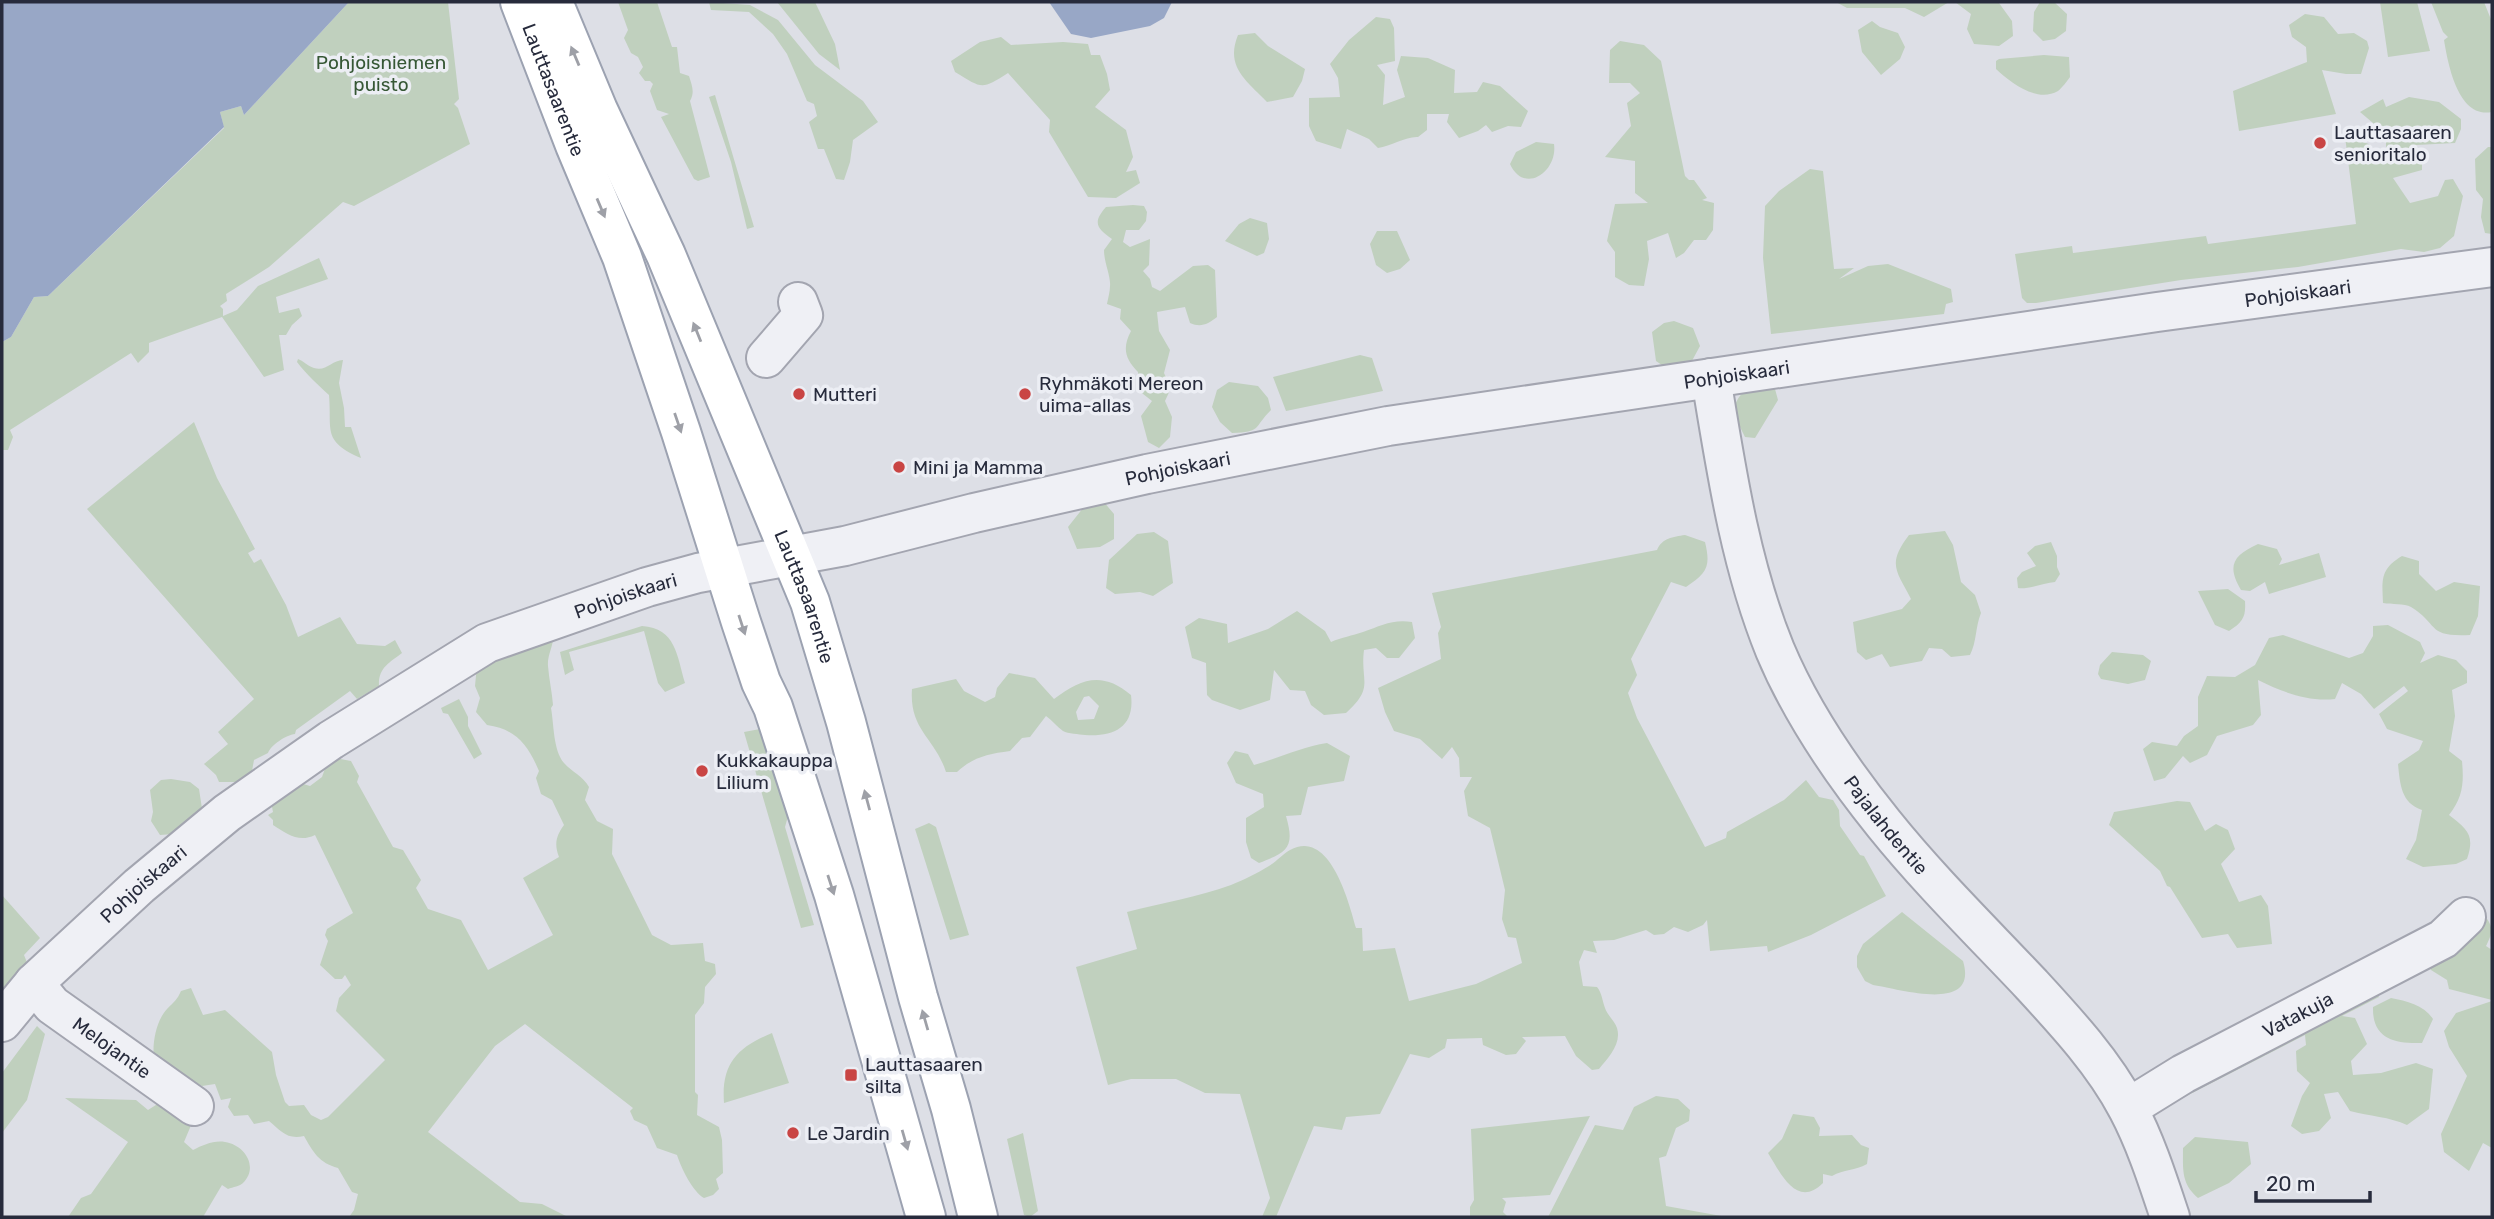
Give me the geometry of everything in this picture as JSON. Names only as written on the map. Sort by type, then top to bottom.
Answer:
[{"type":"main road","name":"Lauttasaarentie","points":[[520,2],[622,257],[761,682],[777,719],[834,895],[926,1217]]},
{"type":"main road","name":"Lauttasaarentie","points":[[553,2],[598,110],[666,255],[810,602],[846,722],[978,1217]]},
{"type":"street","name":"Pohjoiskaari","points":[[2,1022],[34,983],[139,886],[227,813],[331,740],[487,643],[647,587],[724,568],[845,546],[1045,496],[1388,426],[2196,307],[2492,267]]},
{"type":"street","points":[[766,358],[803,315],[798,302]]},
{"type":"street","name":"Pajalahdentie","points":[[1711,378],[1739,529],[1761,609],[1775,650],[1793,688],[1817,729],[1884,825],[2078,1036],[2127,1108],[2154,1169],[2170,1217]]},
{"type":"street","name":"Vatakuja","points":[[2127,1108],[2183,1074],[2443,939],[2466,916]]},
{"type":"street","name":"Melojantie","points":[[34,983],[52,1005],[194,1106]]},
{"type":"green space","name":"Pohjoisniemen puisto","points":[[349,2],[448,2],[459,99],[454,104],[458,108],[470,144],[354,206],[343,202],[269,267],[226,294],[227,301],[220,306],[223,316],[237,310],[258,286],[319,258],[328,279],[276,297],[279,313],[299,308],[302,316],[286,335],[279,335],[284,370],[264,377],[222,317],[149,343],[149,352],[138,363],[131,353],[10,430],[13,437],[8,450],[2,450],[2,342],[11,337],[34,297],[48,296],[224,128],[220,112],[241,106],[244,115]]},
{"type":"green space","points":[[618,2],[657,2],[672,47],[677,47],[680,73],[689,76],[693,92],[690,101],[710,177],[698,181],[694,179],[661,117],[669,114],[657,110],[650,91],[653,84],[645,81],[639,73],[643,67],[638,57],[631,53],[624,38],[628,30]]},
{"type":"green space","points":[[709,2],[750,5],[778,20],[815,65],[863,101],[878,122],[853,140],[844,180],[836,179],[824,149],[818,149],[809,122],[817,116],[814,104],[807,101],[787,54],[773,34],[749,12],[711,10]]},
{"type":"green space","points":[[777,2],[815,2],[835,44],[840,70],[819,54]]},
{"type":"green space","points":[[1836,2],[1949,2],[1924,17],[1905,8],[1847,8]]},
{"type":"green space","points":[[1955,2],[1999,3],[2012,21],[2013,36],[1999,46],[1974,44],[1967,29],[1971,14]]},
{"type":"green space","points":[[2040,2],[2054,2],[2067,14],[2066,31],[2055,39],[2043,41],[2033,31],[2034,12]]},
{"type":"green space","points":[[2380,2],[2417,2],[2430,51],[2388,57]]},
{"type":"green space","points":[[2431,2],[2484,2],[2492,22],[2492,112],[2480,112],[2463,99],[2448,62],[2444,40],[2448,37],[2443,32]]},
{"type":"green space","points":[[2305,14],[2324,17],[2338,34],[2354,33],[2367,41],[2369,48],[2361,74],[2322,70],[2336,114],[2239,131],[2233,91],[2307,62],[2306,47],[2292,37],[2289,25]]},
{"type":"green space","points":[[1376,17],[1390,19],[1394,28],[1395,61],[1377,65],[1385,75],[1383,105],[1405,97],[1397,70],[1401,56],[1428,58],[1455,70],[1454,93],[1477,92],[1483,82],[1500,86],[1528,111],[1521,127],[1508,126],[1492,132],[1486,125],[1459,138],[1447,122],[1449,114],[1427,114],[1427,130],[1418,137],[1383,147],[1378,148],[1369,139],[1347,129],[1341,149],[1316,141],[1309,126],[1309,98],[1340,97],[1338,78],[1330,64],[1349,40]]},
{"type":"green space","points":[[1872,21],[1898,33],[1905,47],[1900,59],[1881,75],[1862,52],[1858,30]]},
{"type":"green space","points":[[1255,33],[1268,46],[1305,69],[1293,97],[1267,102],[1240,72],[1234,56],[1238,35]]},
{"type":"green space","points":[[1001,37],[1011,45],[1063,42],[1088,44],[1091,55],[1100,55],[1110,90],[1095,107],[1126,130],[1133,157],[1126,172],[1136,170],[1140,183],[1116,198],[1088,197],[1049,132],[1050,120],[1008,73],[982,85],[955,72],[951,61],[980,42]]},
{"type":"green space","points":[[1620,41],[1644,45],[1661,61],[1685,176],[1694,180],[1707,198],[1702,200],[1714,203],[1713,230],[1706,240],[1694,240],[1684,253],[1676,258],[1668,233],[1647,241],[1649,259],[1644,286],[1629,285],[1615,277],[1615,252],[1607,241],[1615,204],[1648,203],[1635,193],[1635,161],[1605,157],[1631,126],[1627,103],[1640,93],[1630,83],[1609,83],[1610,50]]},
{"type":"green space","points":[[2044,55],[2069,57],[2070,77],[2060,90],[2050,94],[2042,95],[2025,90],[1996,69],[1996,61],[1999,59]]},
{"type":"green space","points":[[715,95],[754,227],[747,229],[731,162],[709,97]]},
{"type":"green space","points":[[2409,97],[2439,102],[2461,119],[2461,129],[2455,143],[2416,145],[2413,151],[2422,159],[2422,170],[2393,178],[2410,203],[2438,196],[2445,180],[2453,179],[2463,196],[2454,236],[2440,248],[2424,252],[2401,249],[2298,267],[2181,280],[2036,303],[2027,303],[2022,298],[2015,254],[2072,246],[2073,253],[2206,236],[2208,244],[2356,224],[2345,136],[2369,144],[2378,157],[2386,149],[2386,134],[2360,112],[2383,99],[2386,107]]},
{"type":"green space","points":[[1536,142],[1554,144],[1551,163],[1539,176],[1523,178],[1510,164],[1516,152]]},
{"type":"green space","points":[[2488,147],[2492,147],[2492,234],[2485,233],[2481,217],[2483,199],[2476,190],[2475,159]]},
{"type":"green space","points":[[1810,169],[1823,171],[1834,269],[1854,268],[1839,279],[1868,266],[1888,264],[1951,289],[1953,302],[1946,304],[1944,314],[1771,334],[1763,258],[1765,206],[1779,191]]},
{"type":"green space","points":[[1144,206],[1147,212],[1146,221],[1139,230],[1126,230],[1123,242],[1130,247],[1150,239],[1149,265],[1143,271],[1150,279],[1152,287],[1160,291],[1193,266],[1208,265],[1215,270],[1217,317],[1201,325],[1190,323],[1185,307],[1157,312],[1159,331],[1170,350],[1164,373],[1171,388],[1165,401],[1172,417],[1170,437],[1159,448],[1148,442],[1141,416],[1152,401],[1138,390],[1138,372],[1126,353],[1126,343],[1131,331],[1120,319],[1121,309],[1107,304],[1110,282],[1104,250],[1112,239],[1098,225],[1099,217],[1106,207]]},
{"type":"green space","points":[[1250,218],[1267,223],[1269,239],[1264,253],[1257,256],[1225,241],[1239,224]]},
{"type":"green space","points":[[1377,231],[1397,231],[1410,260],[1400,269],[1387,273],[1376,265],[1370,244]]},
{"type":"green space","points":[[1674,321],[1693,328],[1700,346],[1687,370],[1672,372],[1656,361],[1652,332],[1664,323]]},
{"type":"green space","points":[[1360,355],[1372,358],[1383,391],[1286,411],[1273,377]]},
{"type":"green space","points":[[298,359],[318,369],[343,360],[339,383],[345,427],[351,427],[361,458],[335,440],[330,426],[329,395],[304,371],[297,362]]},
{"type":"green space","points":[[1229,382],[1258,386],[1268,398],[1271,410],[1253,430],[1232,433],[1220,422],[1212,407],[1217,390]]},
{"type":"green space","points":[[1764,386],[1775,389],[1778,400],[1755,438],[1745,437],[1733,413],[1735,406],[1743,393]]},
{"type":"green space","points":[[194,422],[217,478],[255,549],[248,553],[254,563],[261,559],[286,605],[298,637],[340,617],[357,644],[385,646],[395,640],[402,653],[382,670],[379,686],[357,699],[350,691],[296,730],[295,734],[279,741],[268,753],[254,760],[252,771],[239,782],[219,782],[216,775],[204,764],[228,744],[218,732],[254,699],[87,509]]},
{"type":"green space","points":[[1103,501],[1114,514],[1114,539],[1100,547],[1077,549],[1068,527],[1087,503]]},
{"type":"green space","points":[[1945,531],[1953,545],[1961,582],[1975,595],[1981,613],[1970,655],[1951,657],[1942,649],[1929,648],[1922,661],[1890,667],[1882,654],[1866,660],[1857,652],[1853,622],[1902,609],[1911,599],[1896,567],[1902,545],[1909,535]]},
{"type":"green space","points":[[1154,532],[1168,541],[1173,583],[1153,596],[1140,592],[1115,594],[1106,588],[1109,560],[1137,534]]},
{"type":"green space","points":[[1685,535],[1705,542],[1708,558],[1706,569],[1686,587],[1671,582],[1631,659],[1637,675],[1628,693],[1637,718],[1705,847],[1726,838],[1727,832],[1784,800],[1806,780],[1819,797],[1833,800],[1839,810],[1840,826],[1860,855],[1864,856],[1886,896],[1811,935],[1768,952],[1767,946],[1710,951],[1707,920],[1688,932],[1674,927],[1664,934],[1654,935],[1646,930],[1614,940],[1593,941],[1597,953],[1584,950],[1579,962],[1583,986],[1597,987],[1618,1034],[1613,1050],[1599,1069],[1592,1070],[1576,1056],[1565,1036],[1522,1037],[1526,1041],[1516,1054],[1506,1055],[1483,1045],[1482,1038],[1447,1039],[1445,1048],[1429,1058],[1410,1054],[1380,1114],[1346,1117],[1342,1130],[1314,1126],[1276,1217],[1262,1217],[1270,1198],[1240,1094],[1205,1093],[1176,1079],[1131,1079],[1108,1085],[1076,967],[1137,949],[1127,912],[1231,885],[1265,869],[1290,850],[1304,846],[1316,849],[1327,858],[1335,871],[1356,928],[1362,928],[1363,951],[1395,948],[1409,1001],[1476,984],[1522,963],[1516,938],[1508,937],[1502,919],[1505,890],[1490,828],[1468,816],[1464,791],[1472,777],[1460,777],[1459,758],[1452,747],[1442,759],[1420,739],[1394,731],[1378,688],[1441,659],[1438,633],[1441,627],[1432,593],[1657,550],[1672,537]]},
{"type":"green space","points":[[2051,542],[2060,574],[2055,582],[2018,588],[2017,578],[2022,572],[2036,566],[2027,553],[2035,546]]},
{"type":"green space","points":[[2258,544],[2277,549],[2282,559],[2279,565],[2319,553],[2326,577],[2269,594],[2265,582],[2250,591],[2241,590],[2233,567],[2243,552]]},
{"type":"green space","points":[[2402,556],[2419,561],[2419,574],[2436,591],[2454,582],[2480,586],[2478,616],[2470,635],[2440,632],[2411,607],[2383,603],[2382,588],[2386,571]]},
{"type":"green space","points":[[2228,589],[2245,601],[2243,619],[2229,631],[2215,625],[2198,591]]},
{"type":"green space","points":[[1297,611],[1325,631],[1331,642],[1398,621],[1412,622],[1415,638],[1399,658],[1387,658],[1376,648],[1364,650],[1363,690],[1346,713],[1324,715],[1311,705],[1305,691],[1290,690],[1274,670],[1270,700],[1240,710],[1212,700],[1207,695],[1206,663],[1192,658],[1185,627],[1199,618],[1227,624],[1228,643],[1268,629]]},
{"type":"green space","points":[[2388,625],[2420,642],[2425,653],[2420,663],[2438,655],[2456,660],[2467,671],[2467,683],[2452,690],[2455,716],[2449,751],[2462,761],[2463,776],[2460,796],[2449,815],[2461,825],[2470,838],[2467,859],[2456,864],[2423,867],[2406,859],[2416,840],[2422,810],[2406,798],[2398,764],[2419,750],[2423,741],[2387,729],[2379,714],[2408,691],[2404,686],[2374,709],[2361,694],[2342,683],[2335,699],[2325,700],[2295,695],[2258,680],[2261,715],[2253,725],[2217,736],[2207,755],[2190,763],[2183,756],[2165,778],[2154,781],[2143,749],[2152,742],[2177,746],[2184,736],[2198,726],[2198,697],[2207,676],[2235,677],[2255,665],[2269,638],[2283,635],[2349,658],[2363,653],[2373,636],[2373,626]]},
{"type":"green space","points":[[642,626],[662,632],[668,638],[677,654],[685,683],[665,692],[658,683],[644,631],[569,652],[574,670],[565,675],[560,652]]},
{"type":"green space","points":[[553,632],[548,666],[554,737],[560,758],[589,787],[585,800],[597,821],[613,829],[612,854],[652,935],[671,945],[703,943],[705,961],[715,964],[716,974],[705,987],[704,1003],[695,1015],[695,1092],[698,1095],[697,1115],[719,1127],[723,1173],[716,1179],[719,1189],[704,1198],[700,1195],[688,1179],[677,1155],[657,1148],[647,1126],[634,1120],[630,1111],[633,1108],[525,1024],[495,1046],[428,1132],[520,1202],[542,1204],[568,1217],[349,1217],[354,1210],[358,1194],[352,1192],[338,1168],[317,1156],[304,1136],[289,1136],[269,1121],[254,1124],[248,1115],[234,1116],[228,1107],[231,1098],[221,1100],[215,1084],[202,1086],[154,1059],[154,1039],[158,1026],[163,1014],[181,991],[191,988],[203,1015],[225,1010],[272,1052],[285,1102],[289,1106],[304,1105],[311,1115],[321,1120],[328,1117],[385,1060],[336,1011],[339,998],[351,985],[345,975],[342,979],[335,979],[320,965],[328,941],[325,935],[327,929],[353,913],[315,835],[304,838],[293,836],[273,825],[273,820],[268,815],[273,812],[271,802],[300,783],[310,786],[322,777],[327,763],[335,758],[351,761],[359,776],[357,782],[393,847],[403,850],[421,880],[416,888],[428,909],[461,920],[488,970],[553,935],[523,878],[559,857],[557,840],[564,825],[552,800],[541,794],[536,778],[539,771],[525,746],[506,730],[487,725],[476,712],[480,698],[475,686],[477,665]]},
{"type":"green space","points":[[2112,652],[2143,655],[2151,661],[2145,680],[2128,684],[2101,679],[2098,674],[2100,665]]},
{"type":"green space","points":[[1009,673],[1035,678],[1054,699],[1073,686],[1101,680],[1121,687],[1131,695],[1130,715],[1120,728],[1113,732],[1095,735],[1065,732],[1046,716],[1030,737],[1022,738],[1010,751],[981,757],[957,772],[946,772],[914,714],[912,689],[956,679],[964,691],[985,702],[995,697],[997,688]],"holes":[[[1089,696],[1099,706],[1094,719],[1078,720],[1076,712],[1084,697]]]},
{"type":"green space","points":[[459,699],[468,717],[468,726],[482,754],[474,759],[448,714],[443,713],[441,708]]},
{"type":"green space","points":[[760,729],[793,798],[785,827],[814,925],[801,928],[744,732]]},
{"type":"green space","points":[[1327,743],[1350,756],[1344,781],[1308,787],[1301,815],[1286,816],[1290,835],[1287,847],[1259,863],[1251,858],[1246,842],[1246,818],[1264,807],[1263,794],[1236,783],[1227,763],[1235,751],[1248,754],[1254,765]]},
{"type":"green space","points":[[161,780],[190,782],[199,789],[203,815],[173,834],[160,835],[151,821],[153,812],[150,790]]},
{"type":"green space","points":[[2177,801],[2190,802],[2205,831],[2216,824],[2228,830],[2235,849],[2221,864],[2239,902],[2261,895],[2268,906],[2272,944],[2237,948],[2228,934],[2202,938],[2160,871],[2109,825],[2114,812]]},
{"type":"green space","points":[[929,823],[936,827],[969,935],[950,940],[915,829]]},
{"type":"green space","points":[[2,895],[40,938],[24,955],[32,975],[2,1004]]},
{"type":"green space","points":[[1902,912],[1963,961],[1965,977],[1959,988],[1949,993],[1918,993],[1873,985],[1865,981],[1857,967],[1857,956],[1863,944]]},
{"type":"green space","points":[[2484,915],[2491,930],[2486,946],[2492,950],[2492,1000],[2449,989],[2447,980],[2431,970],[2428,964]]},
{"type":"green space","points":[[2375,985],[2379,997],[2342,1016],[2355,1018],[2367,1044],[2351,1061],[2353,1075],[2381,1073],[2416,1063],[2433,1069],[2429,1109],[2407,1125],[2350,1111],[2338,1092],[2324,1094],[2331,1118],[2319,1131],[2302,1134],[2291,1126],[2310,1083],[2297,1071],[2296,1051],[2306,1045],[2305,1035],[2161,1109]]},
{"type":"green space","points":[[2391,998],[2420,1007],[2433,1019],[2422,1043],[2394,1040],[2381,1033],[2376,1026],[2373,1007]]},
{"type":"green space","points":[[2492,1001],[2492,1148],[2483,1143],[2469,1171],[2444,1152],[2441,1134],[2467,1076],[2449,1047],[2444,1031],[2456,1013]]},
{"type":"green space","points":[[37,1026],[45,1034],[27,1100],[2,1133],[2,1073]]},
{"type":"green space","points":[[772,1033],[789,1083],[724,1103],[725,1077],[734,1058],[750,1044]]},
{"type":"green space","points":[[1656,1096],[1678,1099],[1690,1110],[1689,1121],[1676,1128],[1666,1156],[1659,1158],[1666,1206],[1727,1217],[1548,1217],[1595,1125],[1623,1130],[1634,1107]]},
{"type":"green space","points":[[65,1098],[136,1100],[148,1110],[159,1103],[192,1123],[184,1142],[193,1150],[217,1142],[239,1147],[250,1164],[248,1177],[243,1183],[228,1189],[222,1185],[203,1217],[68,1217],[81,1198],[91,1194],[128,1142]]},
{"type":"green space","points":[[1793,1114],[1814,1117],[1820,1128],[1819,1136],[1852,1135],[1861,1145],[1869,1148],[1867,1164],[1832,1176],[1823,1174],[1823,1183],[1814,1190],[1805,1192],[1791,1186],[1768,1153],[1782,1139]]},
{"type":"green space","points":[[1590,1116],[1550,1195],[1502,1198],[1506,1202],[1503,1212],[1508,1217],[1470,1217],[1470,1207],[1474,1200],[1471,1129]]},
{"type":"green space","points":[[1023,1133],[1038,1211],[1030,1217],[1024,1215],[1007,1139]]},
{"type":"green space","points":[[2195,1137],[2248,1142],[2251,1164],[2229,1183],[2198,1198],[2188,1187],[2183,1170],[2183,1148]]},
{"type":"water","points":[[2,2],[349,2],[244,115],[241,106],[220,112],[224,127],[48,296],[34,297],[11,337],[2,342]]},
{"type":"water","points":[[1049,2],[1172,2],[1164,18],[1150,26],[1091,38],[1071,34]]},
{"type":"place","name":"Lauttasaaren senioritalo","points":[[2320,143]]},
{"type":"place","name":"Mutteri","points":[[799,394]]},
{"type":"place","name":"Ryhmäkoti Mereon uima-allas","points":[[1025,394]]},
{"type":"place","name":"Mini ja Mamma","points":[[899,467]]},
{"type":"place","name":"Kukkakauppa Lilium","points":[[702,771]]},
{"type":"place","name":"Lauttasaaren silta","points":[[851,1075]]},
{"type":"place","name":"Le Jardin","points":[[793,1133]]}]
